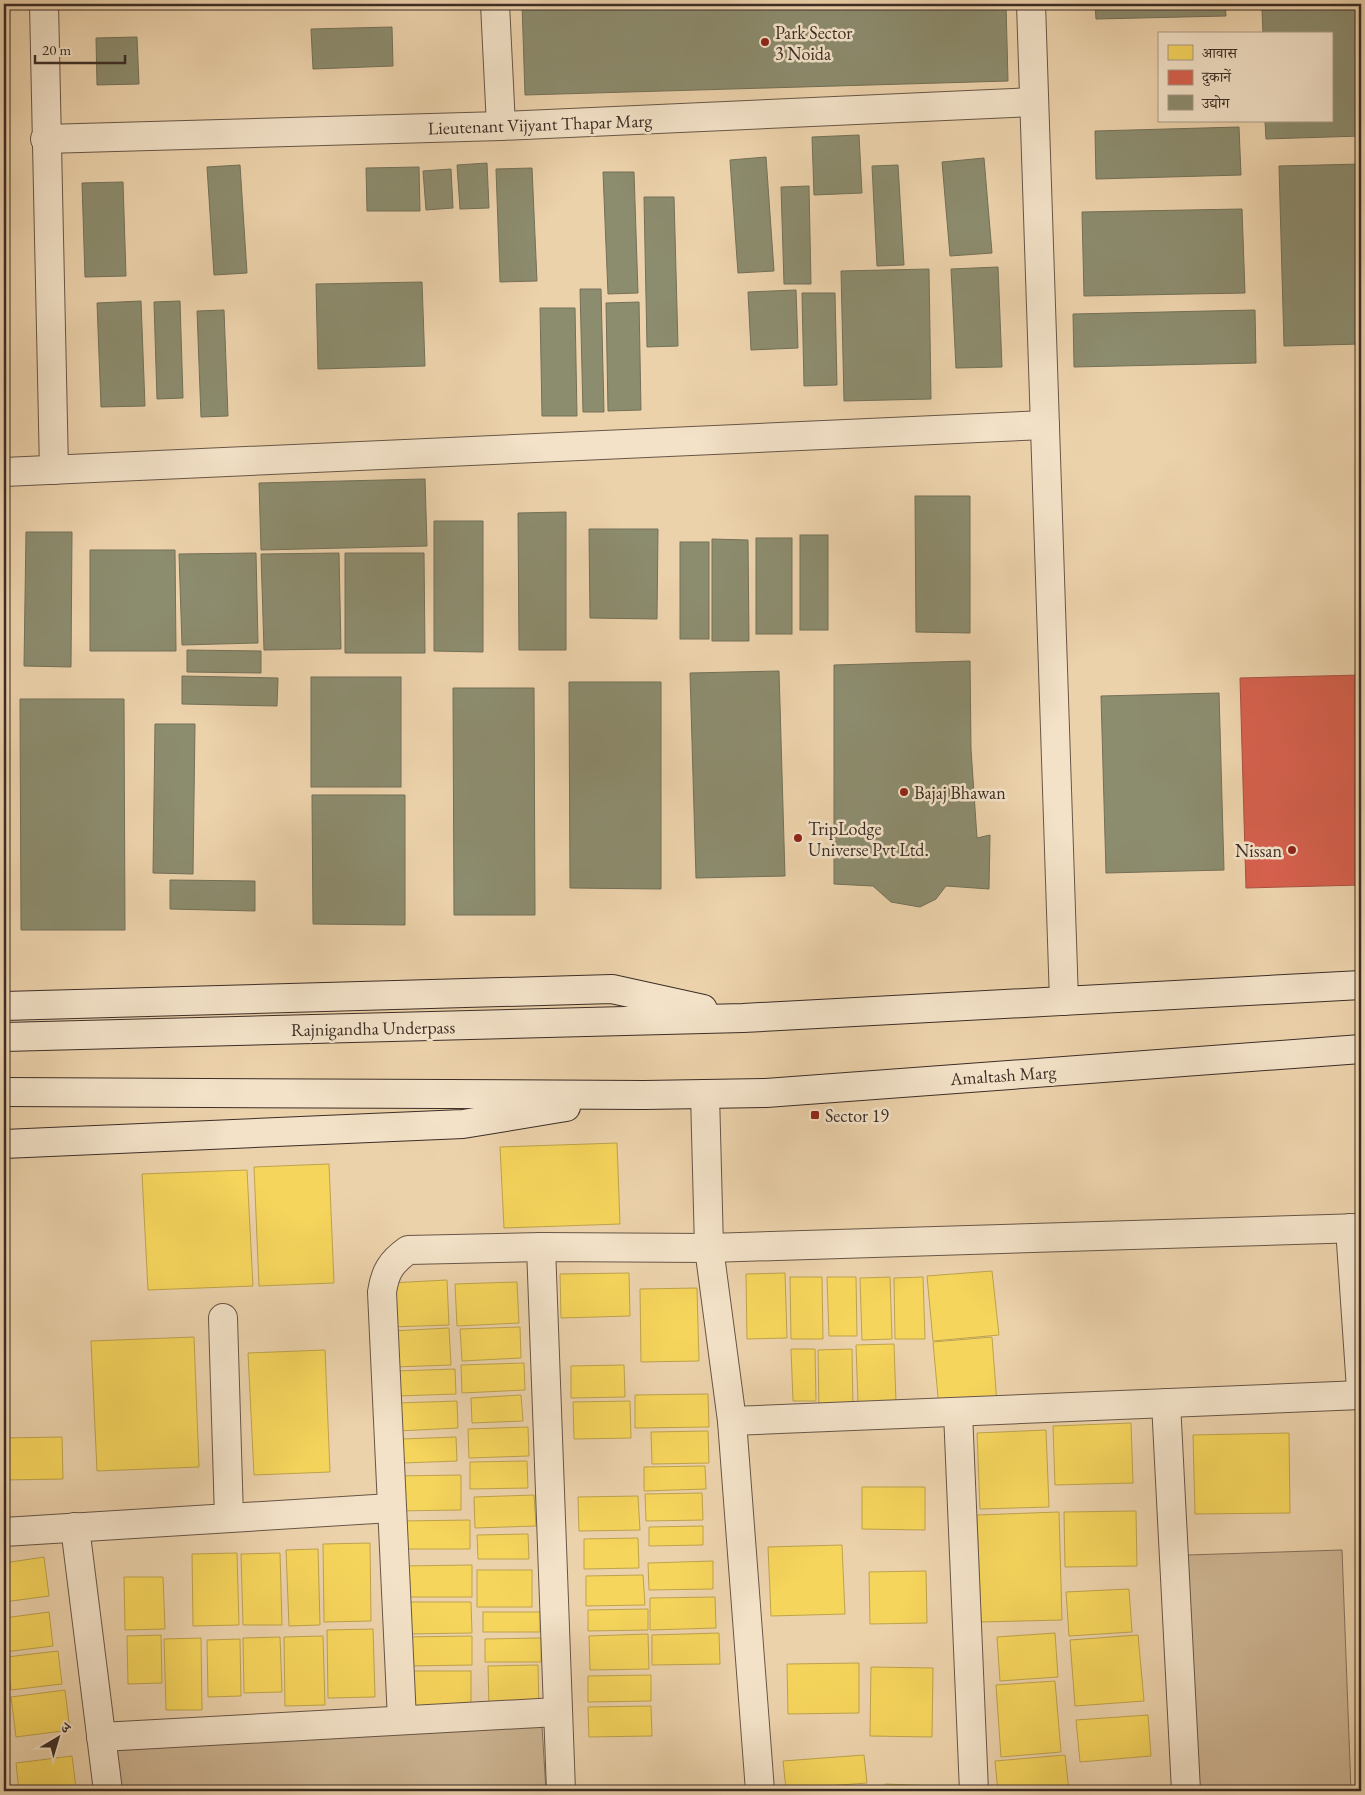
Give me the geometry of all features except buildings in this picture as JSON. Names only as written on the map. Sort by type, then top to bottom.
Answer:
[{"type":"street","points":[[44,4],[45,139],[54,470]]},
{"type":"street","points":[[494,4],[501,126]]},
{"type":"street","points":[[1031,4],[1064,1001]]},
{"type":"street","name":"Lieutenant Vijyant Thapar Marg","points":[[45,139],[501,126],[1034,102]]},
{"type":"street","points":[[4,472],[1045,425]]},
{"type":"street","points":[[4,1006],[612,989],[743,1018],[1361,985]]},
{"type":"street","name":"Rajnigandha Underpass","points":[[4,1037],[743,1018]]},
{"type":"street","name":"Amaltash Marg","points":[[644,1095],[766,1093],[1361,1049]]},
{"type":"street","points":[[4,1092],[644,1095]]},
{"type":"street","points":[[705,1094],[709,1248],[732,1421],[760,1791]]},
{"type":"street","points":[[4,1144],[462,1124],[644,1095]]},
{"type":"street","points":[[402,1720],[382,1292],[385,1275],[393,1261],[408,1250],[540,1247],[709,1248],[1356,1228],[1361,1389]]},
{"type":"street","points":[[540,1247],[561,1791]]},
{"type":"street","points":[[223,1318],[229,1518]]},
{"type":"street","points":[[732,1421],[1361,1395]]},
{"type":"street","points":[[1166,1403],[1186,1791]]},
{"type":"street","points":[[958,1412],[974,1791]]},
{"type":"street","points":[[4,1532],[391,1508]]},
{"type":"street","points":[[75,1527],[108,1791]]},
{"type":"street","points":[[101,1737],[557,1712]]},
{"type":"shaded area","points":[[1342,1550],[1351,1791],[1197,1791],[1188,1555]]},
{"type":"shaded area","points":[[542,1726],[546,1791],[120,1791],[115,1749]]},
{"type":"place","name":"Park Sector 3 Noida","points":[[765,42]]},
{"type":"place","name":"Bajaj Bhawan","points":[[904,792]]},
{"type":"place","name":"TripLodge Universe Pvt Ltd.","points":[[798,838]]},
{"type":"place","name":"Nissan","points":[[1292,850]]},
{"type":"place","name":"Sector 19","points":[[815,1115]]}]
